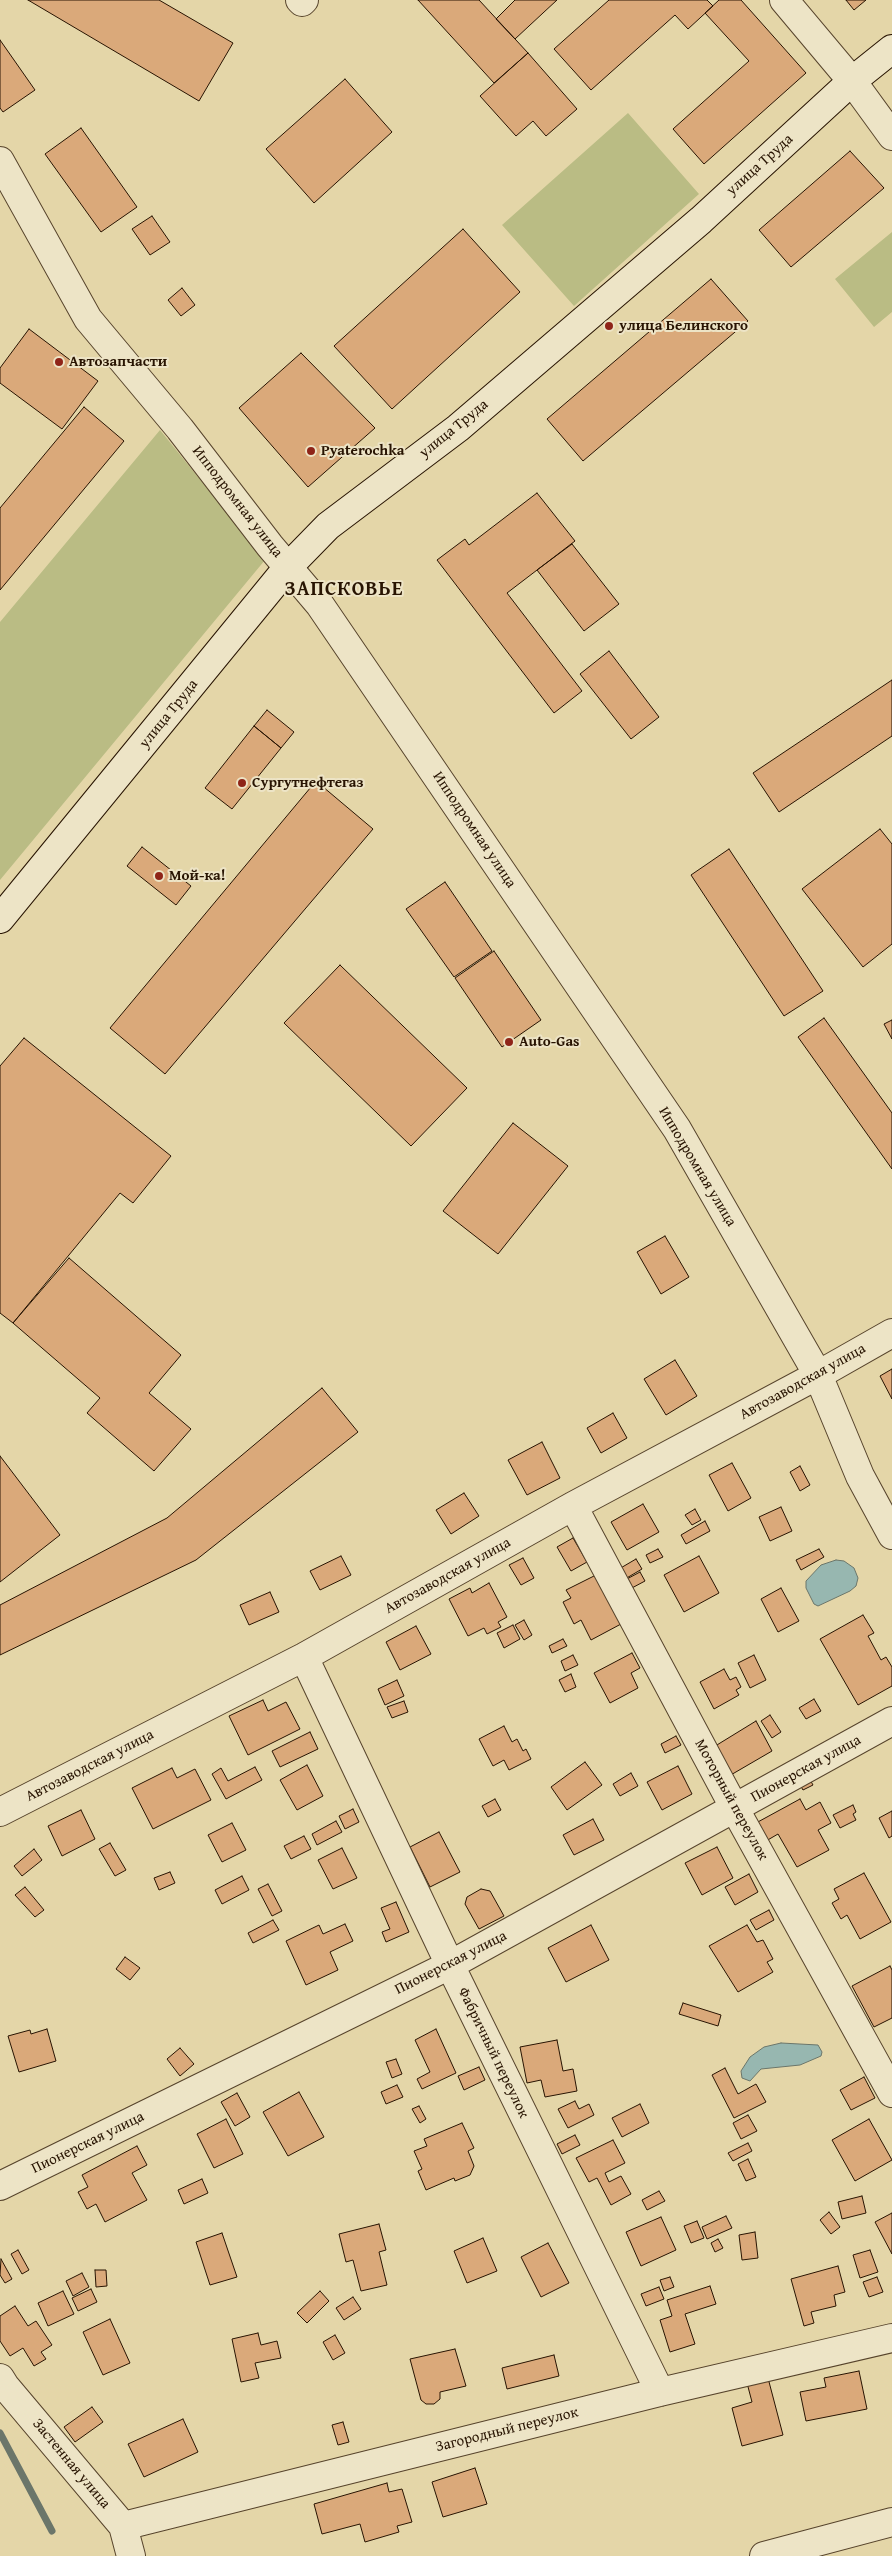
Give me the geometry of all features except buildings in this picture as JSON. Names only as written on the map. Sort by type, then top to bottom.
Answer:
[{"type":"street","points":[[784,0],[852,81],[892,136]]},
{"type":"street","name":"улица Труда","points":[[0,919],[288,567],[328,526],[458,428],[701,220],[852,81],[892,49]]},
{"type":"street","name":"Ипподромная улица","points":[[0,161],[88,319],[180,429],[320,605],[365,668],[677,1129],[818,1375],[860,1476],[892,1535]]},
{"type":"street","name":"Автозаводская улица","points":[[0,1812],[304,1657],[573,1506],[818,1375],[892,1333]]},
{"type":"street","name":"Моторный переулок","points":[[573,1506],[735,1809],[892,2093]]},
{"type":"street","name":"Фабричный переулок","points":[[304,1657],[450,1966],[660,2392]]},
{"type":"street","name":"Пионерская улица","points":[[0,2186],[450,1966],[892,1721]]},
{"type":"street","name":"Загородный переулок","points":[[123,2526],[660,2392],[892,2338]]},
{"type":"street","name":"Застенная улица","points":[[0,2378],[4,2386],[123,2526],[131,2556]]},
{"type":"street","points":[[764,2556],[892,2522]]},
{"type":"green space","points":[[628,113],[699,194],[574,306],[502,225]]},
{"type":"green space","points":[[892,232],[892,312],[874,327],[835,279]]},
{"type":"green space","points":[[160,430],[265,560],[0,880],[0,622]]},
{"type":"water","points":[[836,1560],[844,1561],[854,1568],[858,1578],[856,1586],[850,1591],[818,1606],[814,1604],[806,1588],[806,1581],[821,1565]]},
{"type":"water","points":[[781,2043],[818,2045],[822,2052],[821,2056],[800,2065],[761,2069],[750,2081],[742,2078],[741,2071],[750,2057],[764,2047]]},
{"type":"waterway","points":[[0,2433],[52,2531]]},
{"type":"place","name":"улица Белинского","points":[[609,326]]},
{"type":"place","name":"Автозапчасти","points":[[59,362]]},
{"type":"place","name":"Pyaterochka","points":[[311,451]]},
{"type":"place","name":"Сургутнефтегаз","points":[[242,783]]},
{"type":"place","name":"Мой-ка!","points":[[159,876]]},
{"type":"place","name":"Auto-Gas","points":[[509,1042]]},
{"type":"district","name":"ЗАПСКОВЬЕ","points":[[344,590]]}]
